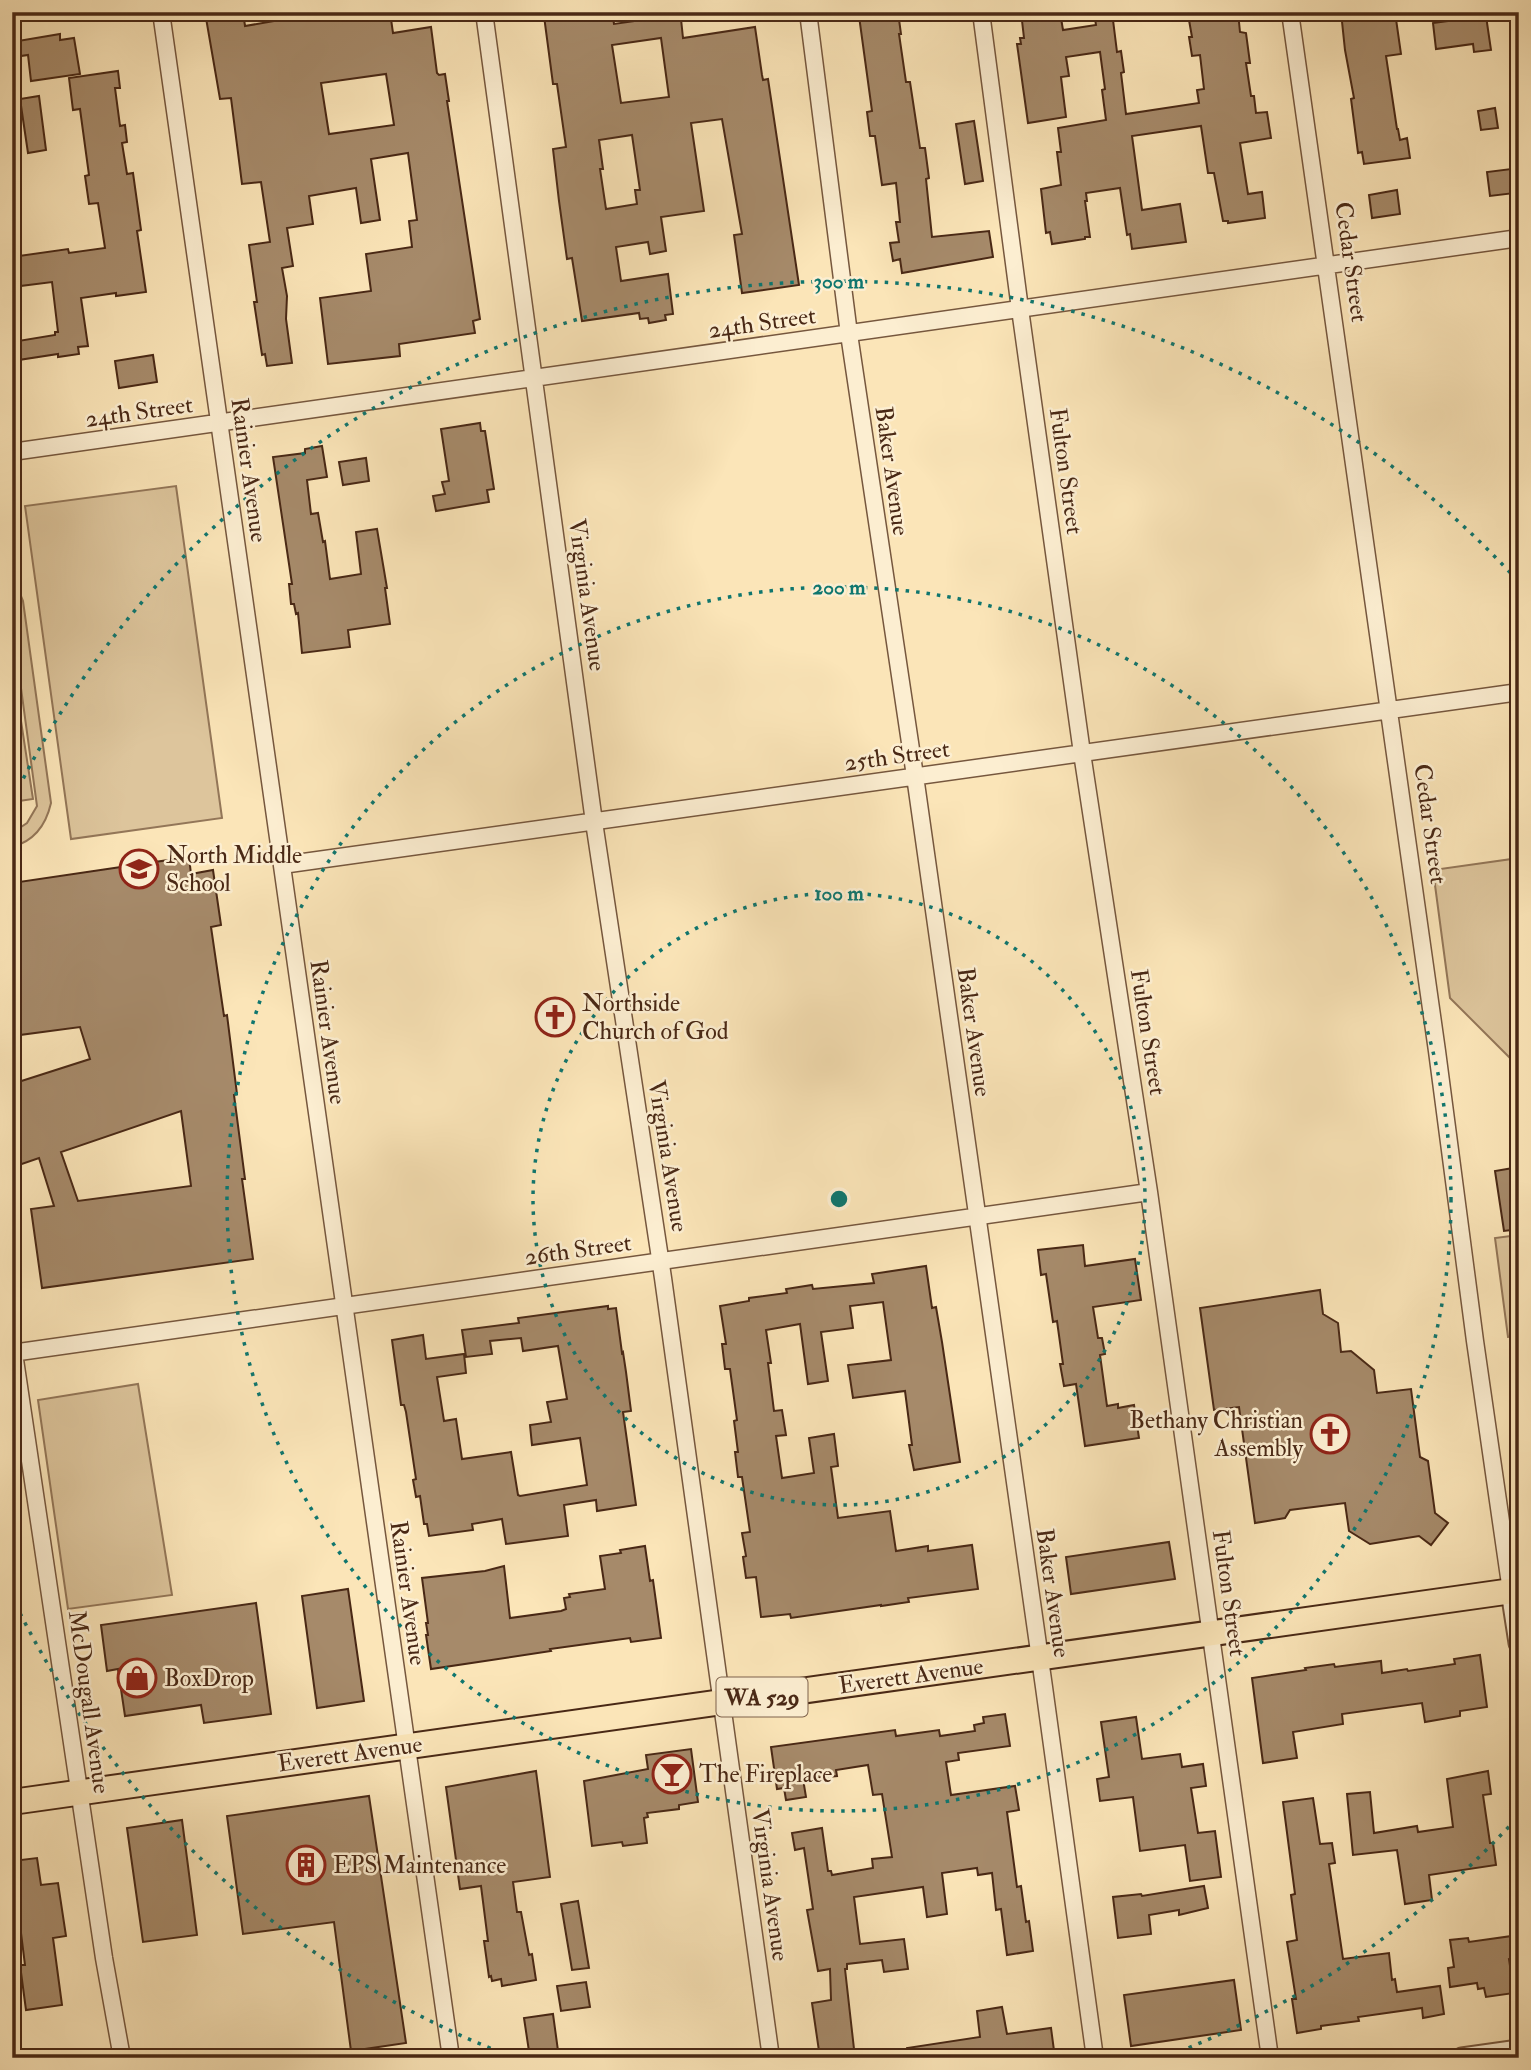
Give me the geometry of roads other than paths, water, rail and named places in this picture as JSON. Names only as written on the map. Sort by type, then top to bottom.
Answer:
[{"type":"main road","name":"Everett Avenue","points":[[12,1802],[1515,1591]]},
{"type":"street","name":"Rainier Avenue","points":[[161,12],[451,2058]]},
{"type":"street","name":"Virginia Avenue","points":[[484,12],[594,822],[661,1261],[771,2058]]},
{"type":"street","name":"Baker Avenue","points":[[808,12],[849,334],[915,776],[1095,2058]]},
{"type":"street","name":"Fulton Street","points":[[981,12],[1082,753],[1149,1192],[1270,2058]]},
{"type":"street","name":"Cedar Street","points":[[1290,12],[1515,1591],[1519,1643]]},
{"type":"street","name":"24th Street","points":[[12,452],[1519,239]]},
{"type":"street","name":"25th Street","points":[[282,865],[1519,692]]},
{"type":"street","name":"26th Street","points":[[13,1353],[1149,1192]]},
{"type":"street","name":"McDougall Avenue","points":[[13,1353],[104,1958],[122,2058]]},
{"type":"street","points":[[1462,2058],[1519,2050]]},
{"type":"place","name":"North Middle School","points":[[139,869]]},
{"type":"place","name":"Northside Church of God","points":[[555,1017]]},
{"type":"place","name":"Bethany Christian Assembly","points":[[1330,1434]]},
{"type":"place","name":"BoxDrop","points":[[137,1678]]},
{"type":"place","name":"The Fireplace","points":[[672,1774]]},
{"type":"place","name":"EPS Maintenance","points":[[306,1865]]}]
